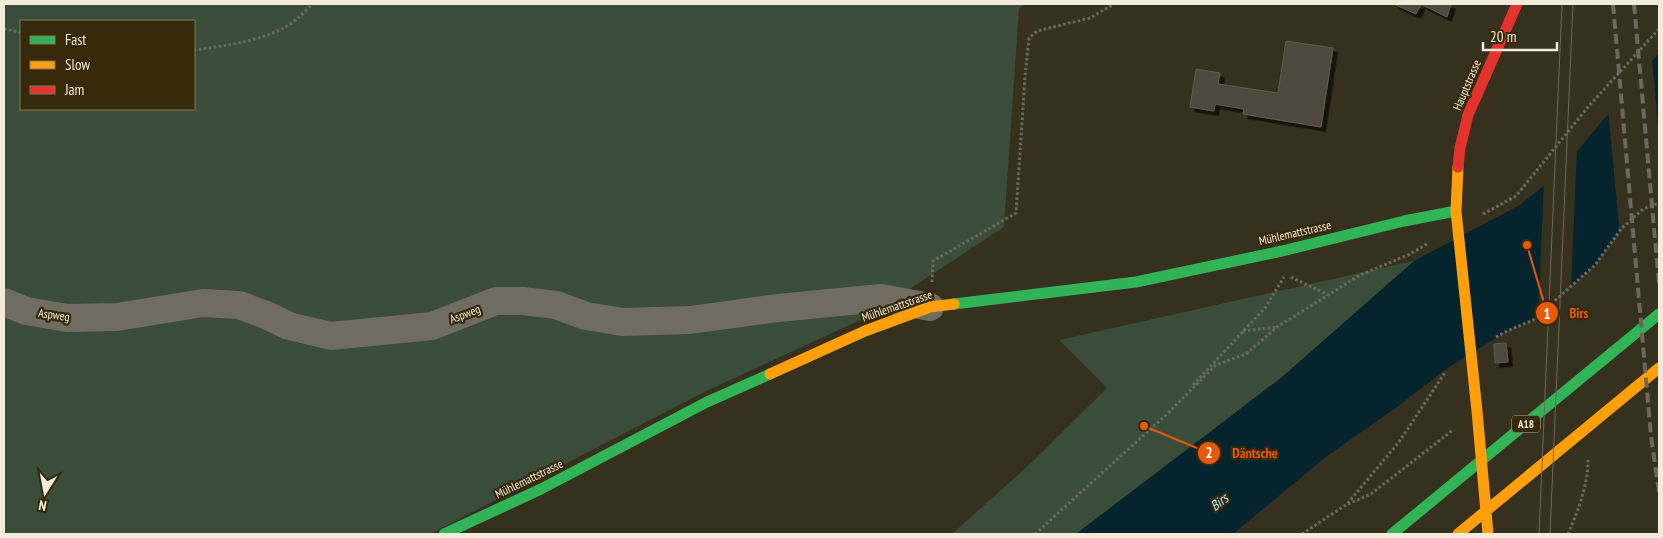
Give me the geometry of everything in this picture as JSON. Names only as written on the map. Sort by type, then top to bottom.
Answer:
[{"type":"main road","name":"Hauptstrasse","points":[[1488,534],[1456,211],[1456,179],[1460,148],[1468,115],[1517,4]]},
{"type":"main road","name":"Mühlemattstrasse","points":[[444,534],[541,489],[707,402],[865,331],[930,307],[1136,282],[1282,251],[1404,221],[1456,211]]},
{"type":"main road","name":"A18","points":[[1392,534],[1659,314]]},
{"type":"main road","points":[[1458,534],[1659,368]]},
{"type":"street","name":"Aspweg","points":[[4,302],[26,311],[67,318],[117,317],[203,302],[239,305],[290,326],[331,336],[432,326],[496,301],[523,301],[556,305],[586,316],[623,322],[690,320],[778,308],[881,298],[930,307]]},
{"type":"path","points":[[195,50],[217,47],[271,34],[298,19],[312,4]]},
{"type":"path","points":[[930,307],[933,261],[1016,213],[1029,38],[1037,31],[1090,18],[1114,4]]},
{"type":"path","points":[[4,29],[20,32]]},
{"type":"path","points":[[1482,214],[1516,196],[1588,106],[1659,29]]},
{"type":"path","points":[[1490,341],[1507,331],[1533,320],[1595,265],[1622,229],[1643,209],[1659,203]]},
{"type":"path","points":[[1035,534],[1166,415],[1216,365],[1246,354],[1277,327],[1360,275],[1408,255],[1432,241]]},
{"type":"path","points":[[1166,415],[1265,308],[1286,274],[1328,295]]},
{"type":"path","points":[[1243,332],[1277,327]]},
{"type":"path","points":[[1347,504],[1399,442],[1449,367]]},
{"type":"path","points":[[1302,534],[1347,504],[1371,494],[1477,411]]},
{"type":"path","points":[[1568,534],[1577,513],[1588,475],[1588,460]]},
{"type":"green space","points":[[4,4],[1026,4],[1019,8],[1004,227],[867,317],[704,392],[430,534],[4,534]]},
{"type":"green space","points":[[1414,261],[1281,378],[1076,534],[952,534],[1030,464],[1107,388],[1059,340]]},
{"type":"water","points":[[1659,53],[1659,187],[1621,229],[1595,265],[1533,320],[1507,331],[1449,367],[1397,407],[1327,456],[1233,534],[1076,534],[1281,378],[1414,261],[1520,205],[1559,173]]},
{"type":"pier","points":[[1652,58],[1659,136],[1659,191],[1645,210],[1620,236],[1608,110]]},
{"type":"pier","points":[[1577,147],[1571,290],[1538,319],[1544,182],[1557,171]]},
{"type":"building","points":[[1394,4],[1421,4],[1416,14]]},
{"type":"building","points":[[1421,4],[1451,4],[1447,17]]},
{"type":"building","points":[[1286,41],[1333,48],[1321,127],[1243,114],[1244,109],[1215,104],[1214,111],[1190,107],[1196,69],[1220,73],[1218,84],[1278,93]]},
{"type":"building","points":[[1506,343],[1508,362],[1495,363],[1494,344]]},
{"type":"tram line","points":[[1539,534],[1562,4]]},
{"type":"tram line","points":[[1550,534],[1573,4]]},
{"type":"railway","points":[[1613,4],[1651,436],[1659,492]]},
{"type":"railway","points":[[1634,4],[1659,284]]},
{"type":"traffic: fast","points":[[954,304],[1136,282],[1282,251],[1404,221],[1456,211]]},
{"type":"traffic: fast","points":[[1392,534],[1659,314]]},
{"type":"traffic: fast","points":[[444,534],[541,489],[707,402],[770,374]]},
{"type":"traffic: slow","points":[[1458,167],[1456,211],[1488,534]]},
{"type":"traffic: slow","points":[[770,374],[865,331],[930,307],[954,304]]},
{"type":"traffic: slow","points":[[1458,534],[1659,368]]},
{"type":"traffic: jam","points":[[1458,167],[1460,148],[1468,115],[1517,4]]},
{"type":"place","name":"Birs","points":[[1527,245]]},
{"type":"place","name":"Däntsche","points":[[1144,426]]}]
